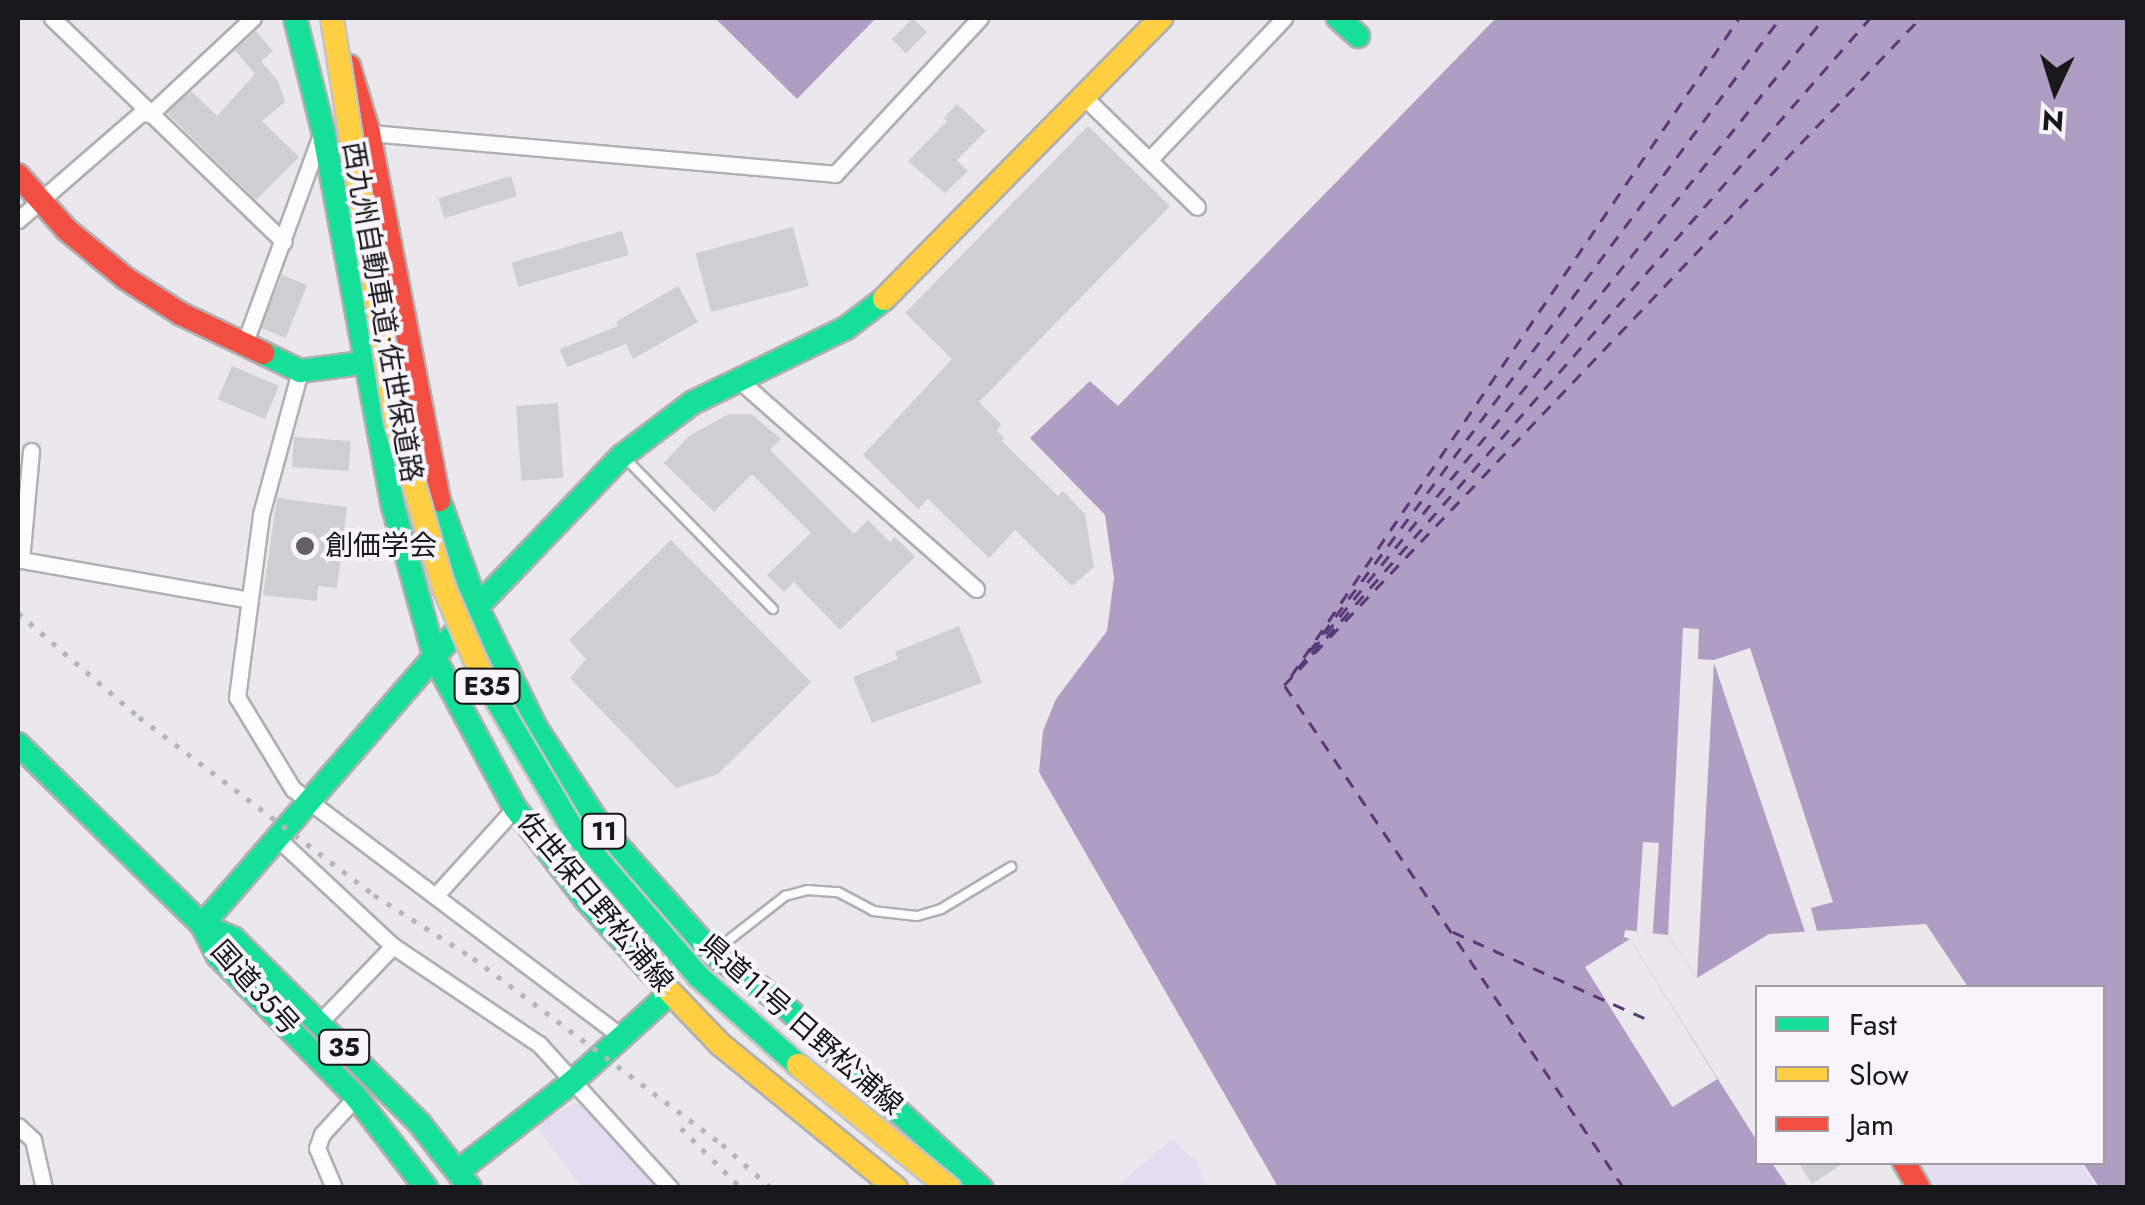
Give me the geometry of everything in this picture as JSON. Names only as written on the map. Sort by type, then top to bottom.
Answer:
[{"type":"main road","name":"11","points":[[296,18],[323,130],[366,364]]},
{"type":"main road","name":"県道11号 日野松浦線","points":[[334,18],[369,133],[408,355],[441,510],[477,607],[536,728],[601,827],[712,953],[778,1000],[981,1188]]},
{"type":"main road","name":"西九州自動車道;佐世保道路","points":[[334,18],[396,421],[444,588],[484,680],[574,834],[698,976],[797,1065],[948,1188]]},
{"type":"main road","points":[[202,925],[477,607],[622,456],[692,403],[846,328],[878,305],[1161,18]]},
{"type":"main road","points":[[1338,18],[1358,36]]},
{"type":"main road","points":[[18,176],[67,230],[125,278],[181,314],[300,371],[408,355]]},
{"type":"main road","name":"佐世保日野松浦線","points":[[366,364],[393,506],[435,660],[515,808],[586,900],[721,1045],[896,1188]]},
{"type":"main road","name":"国道35号","points":[[18,744],[202,925],[218,956],[356,1097],[426,1188]]},
{"type":"main road","name":"国道35号","points":[[202,925],[234,938],[420,1124],[464,1179]]},
{"type":"main road","points":[[464,1179],[670,993]]},
{"type":"main road","points":[[1906,1165],[1919,1188]]},
{"type":"street","points":[[52,18],[284,242]]},
{"type":"street","points":[[18,220],[141,113],[150,114],[252,18]]},
{"type":"street","points":[[369,133],[835,174],[980,18]]},
{"type":"street","points":[[1149,160],[1284,18]]},
{"type":"street","points":[[1083,96],[1197,207]]},
{"type":"street","points":[[244,345],[323,130]]},
{"type":"street","points":[[300,371],[261,515],[236,697],[294,789],[622,1037]]},
{"type":"street","points":[[739,380],[976,589]]},
{"type":"street","points":[[31,452],[20,560],[250,600]]},
{"type":"street","points":[[437,894],[515,808]]},
{"type":"street","points":[[276,837],[393,946],[539,1044],[670,1188]]},
{"type":"street","points":[[319,1022],[393,946]]},
{"type":"street","points":[[334,1188],[317,1148],[322,1134],[356,1097]]},
{"type":"street","points":[[18,1126],[34,1140],[44,1188]]},
{"type":"lane","points":[[622,456],[773,609]]},
{"type":"lane","points":[[712,953],[786,896],[807,890],[838,892],[873,911],[918,916],[941,909],[1011,868]]},
{"type":"shaded area","points":[[715,18],[876,18],[797,99]]},
{"type":"shaded area","points":[[1496,18],[2127,18],[2127,1187],[2099,1187],[2084,1165],[2105,1165],[2105,985],[1967,985],[1926,924],[1769,934],[1697,978],[1668,935],[1625,930],[1624,937],[1630,939],[1755,1138],[1755,1165],[1773,1165],[1788,1187],[1278,1187],[1039,772],[1043,731],[1056,699],[1107,631],[1114,578],[1105,515],[1030,438],[1090,381],[1118,406]]},
{"type":"shaded area","points":[[578,1102],[657,1187],[582,1187],[538,1129],[546,1118]]},
{"type":"shaded area","points":[[1172,1139],[1197,1162],[1207,1187],[1116,1187]]},
{"type":"shaded area","points":[[1922,1165],[2081,1165],[2096,1187],[1936,1187]]},
{"type":"pier","points":[[1683,628],[1699,629],[1698,659],[1714,660],[1750,648],[1833,902],[1811,908],[1817,931],[1805,932],[1714,663],[1697,978],[1668,935]]},
{"type":"pier","points":[[1643,842],[1659,843],[1653,933],[1637,932]]},
{"type":"pier","points":[[1630,939],[1717,1079],[1672,1107],[1585,967]]},
{"type":"building","points":[[913,18],[927,32],[906,53],[892,39]]},
{"type":"building","points":[[256,31],[273,51],[261,61],[278,81],[285,102],[262,121],[299,157],[256,200],[167,113],[191,91],[217,116],[255,74],[235,50]]},
{"type":"building","points":[[957,104],[986,131],[957,160],[968,171],[945,193],[908,161],[947,121],[944,118]]},
{"type":"building","points":[[1088,126],[1170,206],[979,402],[1001,424],[997,431],[1005,438],[1002,441],[1058,496],[1063,491],[1085,514],[1094,567],[1072,586],[1015,530],[989,558],[928,499],[918,509],[863,455],[952,359],[905,313]]},
{"type":"building","points":[[511,176],[517,196],[444,218],[438,198]]},
{"type":"building","points":[[793,227],[809,286],[711,312],[695,253]]},
{"type":"building","points":[[622,231],[629,255],[518,287],[511,263]]},
{"type":"building","points":[[282,275],[307,285],[286,338],[261,328]]},
{"type":"building","points":[[678,286],[698,322],[633,359],[626,344],[567,367],[560,349],[618,326],[616,322]]},
{"type":"building","points":[[232,366],[279,386],[265,419],[218,399]]},
{"type":"building","points":[[558,403],[563,478],[521,481],[516,406]]},
{"type":"building","points":[[729,414],[751,414],[781,439],[770,450],[854,534],[868,520],[890,542],[895,537],[915,557],[840,630],[794,582],[784,592],[767,575],[811,533],[752,474],[714,512],[664,463],[689,436]]},
{"type":"building","points":[[294,437],[351,441],[349,471],[292,467]]},
{"type":"building","name":"創価学会","points":[[277,498],[347,507],[337,588],[318,586],[317,601],[263,595]]},
{"type":"building","points":[[671,540],[811,682],[718,774],[676,788],[570,678],[586,659],[569,640]]},
{"type":"building","points":[[959,626],[982,683],[872,723],[853,677],[898,659],[895,652]]},
{"type":"building","points":[[1800,1165],[1840,1165],[1812,1184]]},
{"type":"ferry route","points":[[1291,676],[1739,18]]},
{"type":"ferry route","points":[[1309,652],[1780,18]]},
{"type":"ferry route","points":[[1298,668],[1824,18]]},
{"type":"ferry route","points":[[1312,654],[1870,18]]},
{"type":"ferry route","points":[[1284,685],[1920,18]]},
{"type":"ferry route","points":[[1285,686],[1624,1188]]},
{"type":"ferry route","points":[[1453,932],[1653,1022]]},
{"type":"railway","points":[[18,613],[139,717],[374,895],[473,958],[722,1144],[771,1188]]},
{"type":"railway","points":[[681,1128],[741,1188]]},
{"type":"traffic: fast","points":[[295,18],[323,130],[393,506],[435,659],[515,808],[586,900],[649,970]]},
{"type":"traffic: fast","points":[[1338,18],[1358,36]]},
{"type":"traffic: fast","points":[[202,925],[477,607],[622,456],[692,403],[846,328],[884,299]]},
{"type":"traffic: fast","points":[[263,353],[300,371],[383,360]]},
{"type":"traffic: fast","points":[[439,500],[477,607],[536,728],[601,827],[712,953],[778,1000],[981,1188]]},
{"type":"traffic: fast","points":[[481,674],[575,833],[698,976],[798,1065]]},
{"type":"traffic: fast","points":[[18,744],[202,925],[218,956],[356,1097],[426,1188]]},
{"type":"traffic: fast","points":[[202,925],[233,938],[420,1124],[470,1188]]},
{"type":"traffic: fast","points":[[458,1171],[572,1082],[670,993]]},
{"type":"traffic: slow","points":[[332,18],[396,421],[444,588],[481,674]]},
{"type":"traffic: slow","points":[[884,299],[1161,18]]},
{"type":"traffic: slow","points":[[649,970],[721,1045],[896,1188]]},
{"type":"traffic: slow","points":[[798,1065],[949,1188]]},
{"type":"traffic: jam","points":[[349,66],[369,133],[439,500]]},
{"type":"traffic: jam","points":[[18,175],[67,230],[125,278],[181,314],[263,353]]},
{"type":"traffic: jam","points":[[1906,1165],[1919,1188]]},
{"type":"place","name":"創価学会","points":[[305,546]]}]
